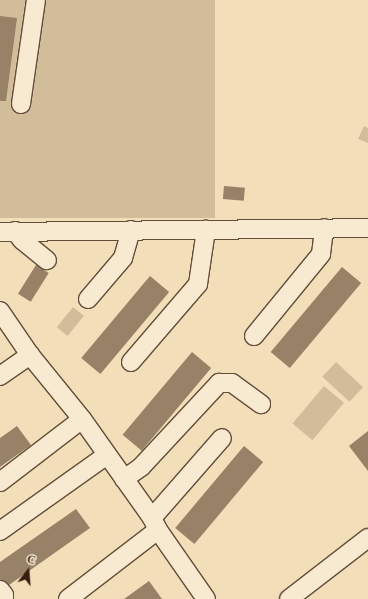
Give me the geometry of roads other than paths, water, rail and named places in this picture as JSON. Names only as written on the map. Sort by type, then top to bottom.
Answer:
[{"type":"street","points":[[21,104],[36,0]]},
{"type":"street","points":[[254,336],[321,254],[324,228]]},
{"type":"street","points":[[8,231],[368,228]]},
{"type":"street","points":[[88,300],[123,258],[131,230]]},
{"type":"street","points":[[131,362],[198,284],[206,230]]},
{"type":"street","points":[[8,231],[47,260]]},
{"type":"street","points":[[0,311],[30,354],[82,420],[206,599]]},
{"type":"street","points":[[0,376],[30,354]]},
{"type":"street","points":[[124,479],[141,467],[219,383],[232,383],[261,404]]},
{"type":"street","points":[[0,482],[82,420]]},
{"type":"street","points":[[68,599],[155,524],[222,438]]},
{"type":"street","points":[[0,530],[107,455]]},
{"type":"street","points":[[289,599],[368,538]]},
{"type":"street","points":[[0,590],[4,595],[4,599]]}]
